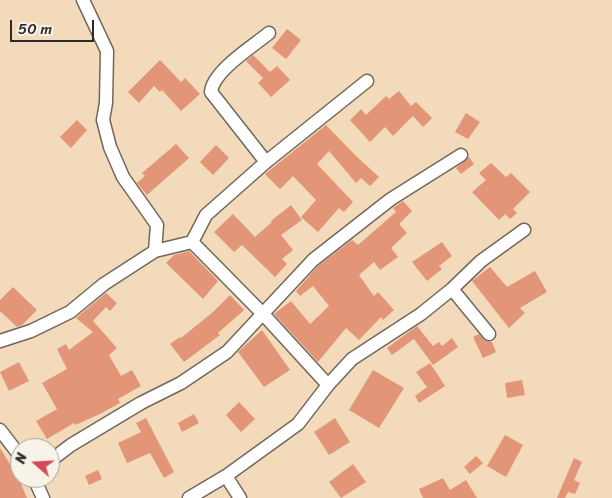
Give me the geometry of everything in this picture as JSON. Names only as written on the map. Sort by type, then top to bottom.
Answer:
[{"type":"street","points":[[83,0],[107,51],[106,103],[103,120],[110,147],[123,176],[157,225],[155,251]]},
{"type":"street","points":[[266,162],[211,92],[212,85],[218,75],[269,33]]},
{"type":"street","points":[[2,337],[31,331],[70,312],[104,284],[155,251],[192,242],[206,215],[266,162],[367,81]]},
{"type":"street","points":[[60,453],[141,403],[181,383],[228,352],[314,260],[391,199],[462,154]]},
{"type":"street","points":[[189,498],[226,476],[298,424],[352,359],[421,314],[452,289],[481,261],[524,230]]},
{"type":"street","points":[[192,242],[264,315],[328,386]]},
{"type":"street","points":[[452,289],[489,334]]},
{"type":"street","points":[[0,430],[10,443]]},
{"type":"street","points":[[226,476],[240,498]]},
{"type":"building","points":[[287,29],[301,40],[286,59],[272,48]]},
{"type":"building","points":[[253,55],[270,72],[277,66],[290,80],[271,97],[258,83],[263,78],[246,61]]},
{"type":"building","points":[[160,60],[181,82],[185,78],[200,94],[181,111],[162,90],[160,92],[154,86],[139,103],[128,92]]},
{"type":"building","points":[[399,91],[411,106],[416,102],[432,118],[423,127],[413,116],[393,136],[385,127],[370,142],[350,120],[361,109],[366,115],[386,96],[389,99]]},
{"type":"building","points":[[466,113],[480,122],[468,139],[455,132]]},
{"type":"building","points":[[77,120],[87,130],[71,148],[60,137]]},
{"type":"building","points":[[326,125],[379,177],[370,186],[361,178],[356,183],[329,151],[317,164],[353,202],[344,212],[339,208],[318,232],[301,217],[316,200],[293,176],[280,189],[265,174]]},
{"type":"building","points":[[176,144],[189,158],[147,195],[137,183],[145,176],[142,173]]},
{"type":"building","points":[[216,145],[229,158],[213,175],[200,162]]},
{"type":"building","points":[[469,157],[474,164],[461,174],[456,168]]},
{"type":"building","points":[[491,163],[506,177],[511,173],[530,192],[513,209],[517,213],[510,219],[505,214],[499,220],[472,192],[486,180],[479,173]]},
{"type":"building","points":[[403,201],[412,211],[399,224],[407,233],[391,248],[398,257],[380,270],[374,262],[359,275],[374,296],[378,292],[394,310],[383,320],[381,317],[359,340],[346,328],[318,362],[274,314],[291,301],[310,324],[329,306],[313,286],[300,296],[296,291],[318,266],[352,240],[358,245],[396,212],[393,208]]},
{"type":"building","points":[[291,205],[302,220],[281,235],[293,250],[282,259],[287,264],[275,277],[242,245],[234,252],[214,232],[233,214],[255,237]]},
{"type":"building","points":[[442,242],[452,256],[439,266],[442,269],[427,281],[412,262]]},
{"type":"building","points":[[189,251],[218,281],[203,299],[166,263],[174,255]]},
{"type":"building","points":[[490,267],[507,287],[535,271],[547,292],[520,308],[525,313],[509,328],[472,281]]},
{"type":"building","points":[[13,287],[37,310],[22,325],[17,327],[0,311],[0,300]]},
{"type":"building","points":[[106,293],[117,303],[110,311],[106,307],[93,321],[117,348],[109,355],[121,376],[132,370],[141,386],[118,399],[120,403],[75,425],[74,423],[46,438],[36,421],[57,409],[42,383],[67,369],[57,349],[66,344],[69,350],[93,332],[76,318]]},
{"type":"building","points":[[230,295],[244,310],[218,333],[220,335],[184,362],[170,344],[181,338],[213,312]]},
{"type":"building","points":[[417,326],[433,346],[439,342],[442,346],[452,338],[458,347],[433,365],[414,339],[392,355],[387,348]]},
{"type":"building","points":[[262,330],[290,370],[264,387],[238,352]]},
{"type":"building","points":[[479,334],[486,341],[492,342],[496,352],[483,358],[473,337]]},
{"type":"building","points":[[19,362],[29,381],[9,391],[0,372]]},
{"type":"building","points":[[430,363],[445,386],[419,403],[415,396],[427,387],[416,372]]},
{"type":"building","points":[[373,370],[404,388],[379,428],[349,410]]},
{"type":"building","points":[[522,380],[525,395],[507,398],[505,383]]},
{"type":"building","points":[[239,402],[255,419],[241,432],[226,415]]},
{"type":"building","points":[[194,414],[199,423],[182,432],[178,423]]},
{"type":"building","points":[[146,418],[174,472],[164,478],[150,453],[127,463],[118,443],[141,432],[136,423]]},
{"type":"building","points":[[335,418],[350,442],[329,455],[314,432]]},
{"type":"building","points":[[505,435],[523,445],[506,477],[487,466]]},
{"type":"building","points":[[0,448],[10,464],[10,488],[23,488],[27,498],[0,498]]},
{"type":"building","points":[[476,456],[483,463],[470,474],[464,467]]},
{"type":"building","points":[[574,458],[582,462],[574,480],[580,483],[575,494],[568,492],[565,498],[557,498]]},
{"type":"building","points":[[353,464],[366,482],[341,498],[329,482]]},
{"type":"building","points":[[98,470],[102,479],[89,485],[85,476]]},
{"type":"building","points":[[443,478],[450,490],[466,480],[477,498],[423,498],[419,489]]}]
